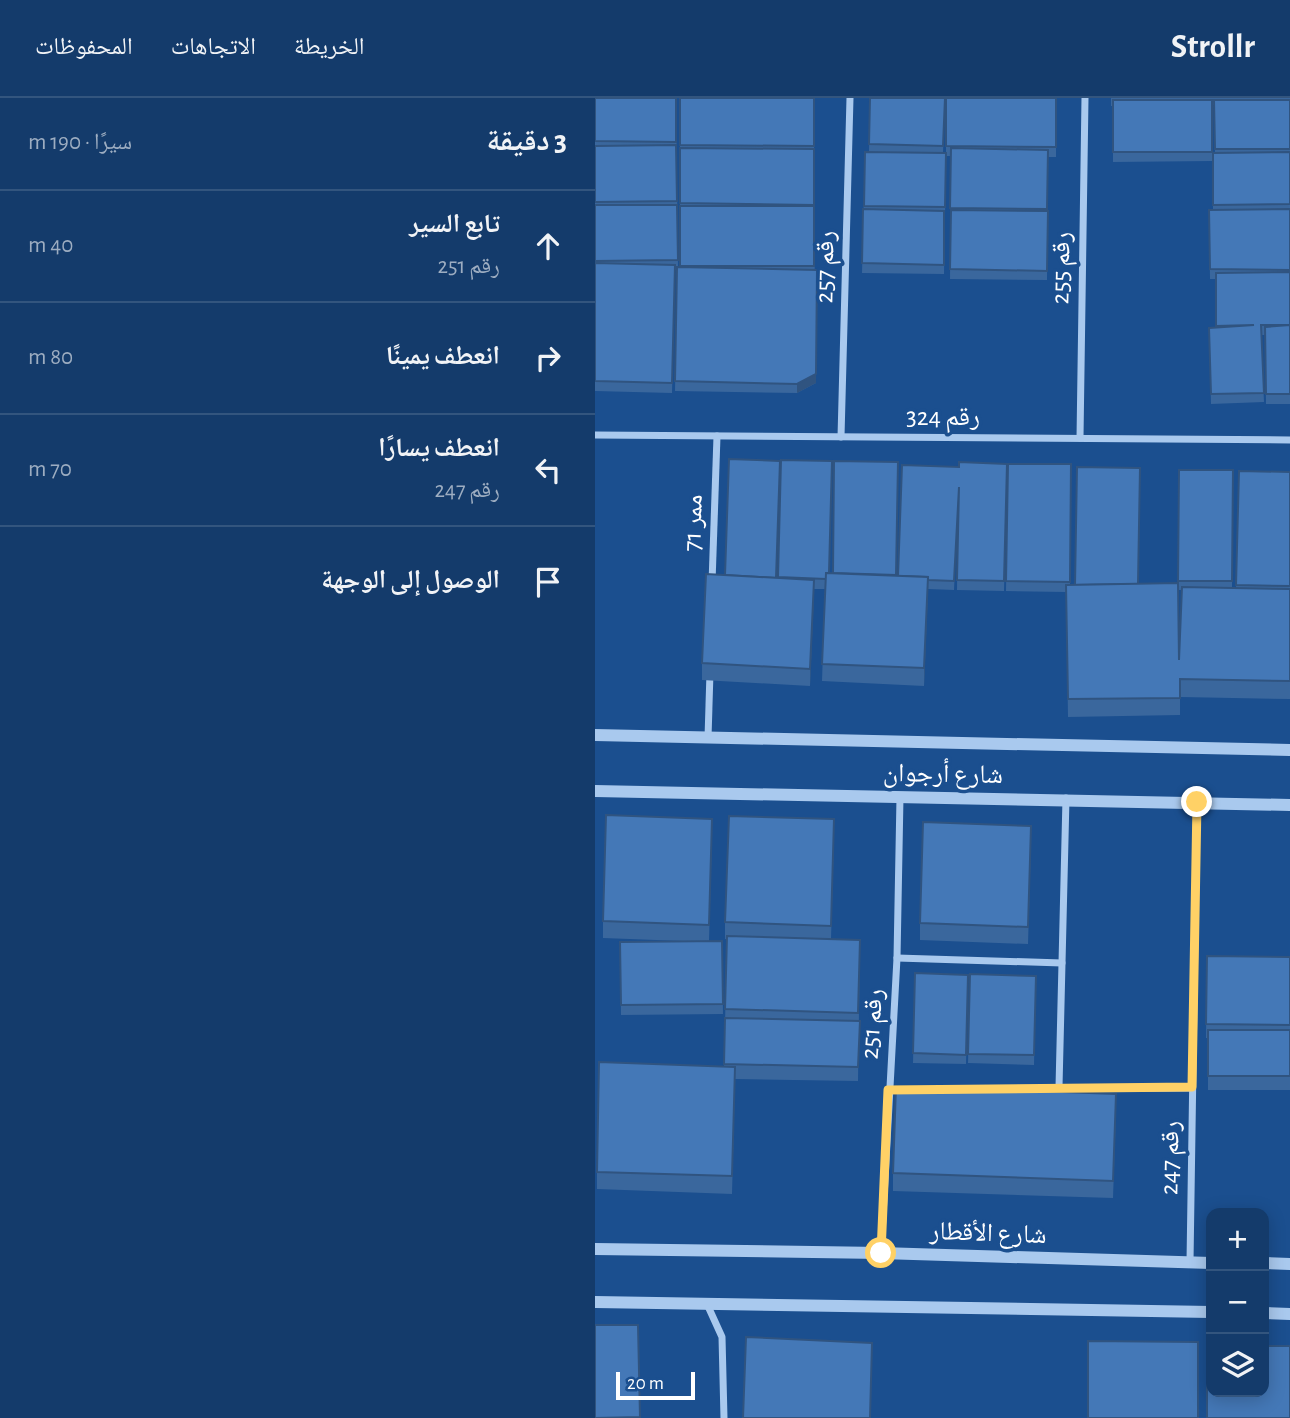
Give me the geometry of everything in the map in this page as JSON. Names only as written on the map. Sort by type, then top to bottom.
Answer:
[{"type":"street","name":"رقم 257","points":[[841,438],[850,98]]},
{"type":"street","name":"رقم 255","points":[[1080,438],[1085,98]]},
{"type":"street","name":"رقم 324","points":[[595,435],[1290,440]]},
{"type":"street","name":"ممر 71","points":[[712,587],[717,436]]},
{"type":"street","points":[[708,738],[710,656]]},
{"type":"street","name":"شارع أرجوان","points":[[595,735],[1290,750]]},
{"type":"street","name":"شارع أرجوان","points":[[595,791],[1066,798],[1290,805]]},
{"type":"street","name":"رقم 251","points":[[881,1253],[897,958],[900,797]]},
{"type":"street","points":[[1059,1087],[1066,798]]},
{"type":"street","name":"رقم 247","points":[[1190,1262],[1197,802]]},
{"type":"street","points":[[897,958],[1062,962]]},
{"type":"street","points":[[954,1089],[1192,1087]]},
{"type":"street","points":[[888,1090],[901,1090]]},
{"type":"street","name":"شارع الأقطار","points":[[595,1249],[881,1253],[1206,1263]]},
{"type":"street","points":[[1269,1264],[1290,1264]]},
{"type":"street","points":[[595,1302],[1206,1312]]},
{"type":"street","points":[[707,1304],[722,1336],[724,1418]]},
{"type":"street","points":[[1269,1313],[1290,1314]]},
{"type":"building","points":[[595,98],[676,98],[676,142],[595,141]]},
{"type":"building","points":[[680,98],[814,98],[814,146],[680,145]]},
{"type":"building","points":[[870,98],[945,98],[943,146],[869,144]]},
{"type":"building","points":[[946,98],[1056,98],[1056,147],[946,146]]},
{"type":"building","points":[[1113,100],[1212,100],[1212,152],[1113,152]]},
{"type":"building","points":[[1214,100],[1290,100],[1290,149],[1215,149]]},
{"type":"building","points":[[676,145],[677,201],[595,202],[595,146]]},
{"type":"building","points":[[680,148],[814,149],[814,205],[680,203]]},
{"type":"building","points":[[951,148],[1048,150],[1047,209],[950,208]]},
{"type":"building","points":[[865,152],[946,153],[945,207],[864,206]]},
{"type":"building","points":[[1290,152],[1290,204],[1213,205],[1213,153]]},
{"type":"building","points":[[595,205],[677,205],[678,260],[595,261]]},
{"type":"building","points":[[680,206],[814,206],[814,266],[680,266]]},
{"type":"building","points":[[863,209],[944,211],[944,265],[862,263]]},
{"type":"building","points":[[1290,209],[1290,270],[1210,269],[1209,210]]},
{"type":"building","points":[[951,210],[1048,211],[1047,271],[950,269]]},
{"type":"building","points":[[595,263],[675,265],[672,383],[595,381]]},
{"type":"building","points":[[677,267],[817,270],[816,374],[797,384],[675,381]]},
{"type":"building","points":[[1290,272],[1290,325],[1261,325],[1264,393],[1211,394],[1209,328],[1254,325],[1216,326],[1216,273]]},
{"type":"building","points":[[1290,325],[1290,394],[1266,394],[1265,327]]},
{"type":"building","points":[[729,459],[780,461],[776,578],[725,575]]},
{"type":"building","points":[[781,460],[832,461],[829,573],[826,573],[826,579],[778,577]]},
{"type":"building","points":[[834,461],[898,462],[896,575],[833,573]]},
{"type":"building","points":[[959,462],[1007,464],[1004,581],[957,580],[959,487],[954,581],[898,576],[902,465],[959,467]]},
{"type":"building","points":[[1008,464],[1071,464],[1070,582],[1006,581]]},
{"type":"building","points":[[1077,467],[1140,468],[1138,584],[1075,585]]},
{"type":"building","points":[[1179,470],[1233,470],[1232,581],[1178,581]]},
{"type":"building","points":[[1239,471],[1290,472],[1290,586],[1236,585]]},
{"type":"building","points":[[826,573],[928,577],[924,668],[822,664]]},
{"type":"building","points":[[706,574],[814,580],[810,669],[702,663]]},
{"type":"building","points":[[1178,583],[1179,660],[1182,587],[1290,589],[1290,681],[1180,679],[1180,698],[1068,699],[1066,585]]},
{"type":"building","points":[[606,815],[712,819],[709,925],[603,921]]},
{"type":"building","points":[[729,816],[834,819],[831,926],[725,922]]},
{"type":"building","points":[[923,822],[1031,826],[1028,927],[920,923]]},
{"type":"building","points":[[727,936],[860,940],[858,1013],[725,1009]]},
{"type":"building","points":[[722,941],[723,1004],[621,1005],[620,942]]},
{"type":"building","points":[[1207,956],[1290,957],[1290,1025],[1206,1024]]},
{"type":"building","points":[[915,973],[968,975],[966,1055],[913,1053]]},
{"type":"building","points":[[970,974],[1036,976],[1034,1055],[968,1054]]},
{"type":"building","points":[[725,1018],[860,1021],[858,1067],[724,1064]]},
{"type":"building","points":[[1208,1030],[1290,1030],[1290,1076],[1208,1076]]},
{"type":"building","points":[[599,1062],[735,1067],[732,1176],[597,1172]]},
{"type":"building","points":[[896,1086],[1116,1094],[1113,1181],[893,1173]]},
{"type":"building","points":[[595,1325],[638,1325],[640,1417],[595,1418]]},
{"type":"building","points":[[746,1337],[872,1343],[870,1418],[743,1418]]},
{"type":"building","points":[[1088,1341],[1198,1342],[1198,1418],[1088,1418]]},
{"type":"building","points":[[1269,1346],[1290,1346],[1290,1418],[1207,1418],[1207,1397],[1269,1397]]},
{"type":"route","points":[[881,1253],[888,1090],[1192,1087],[1197,802]]}]
